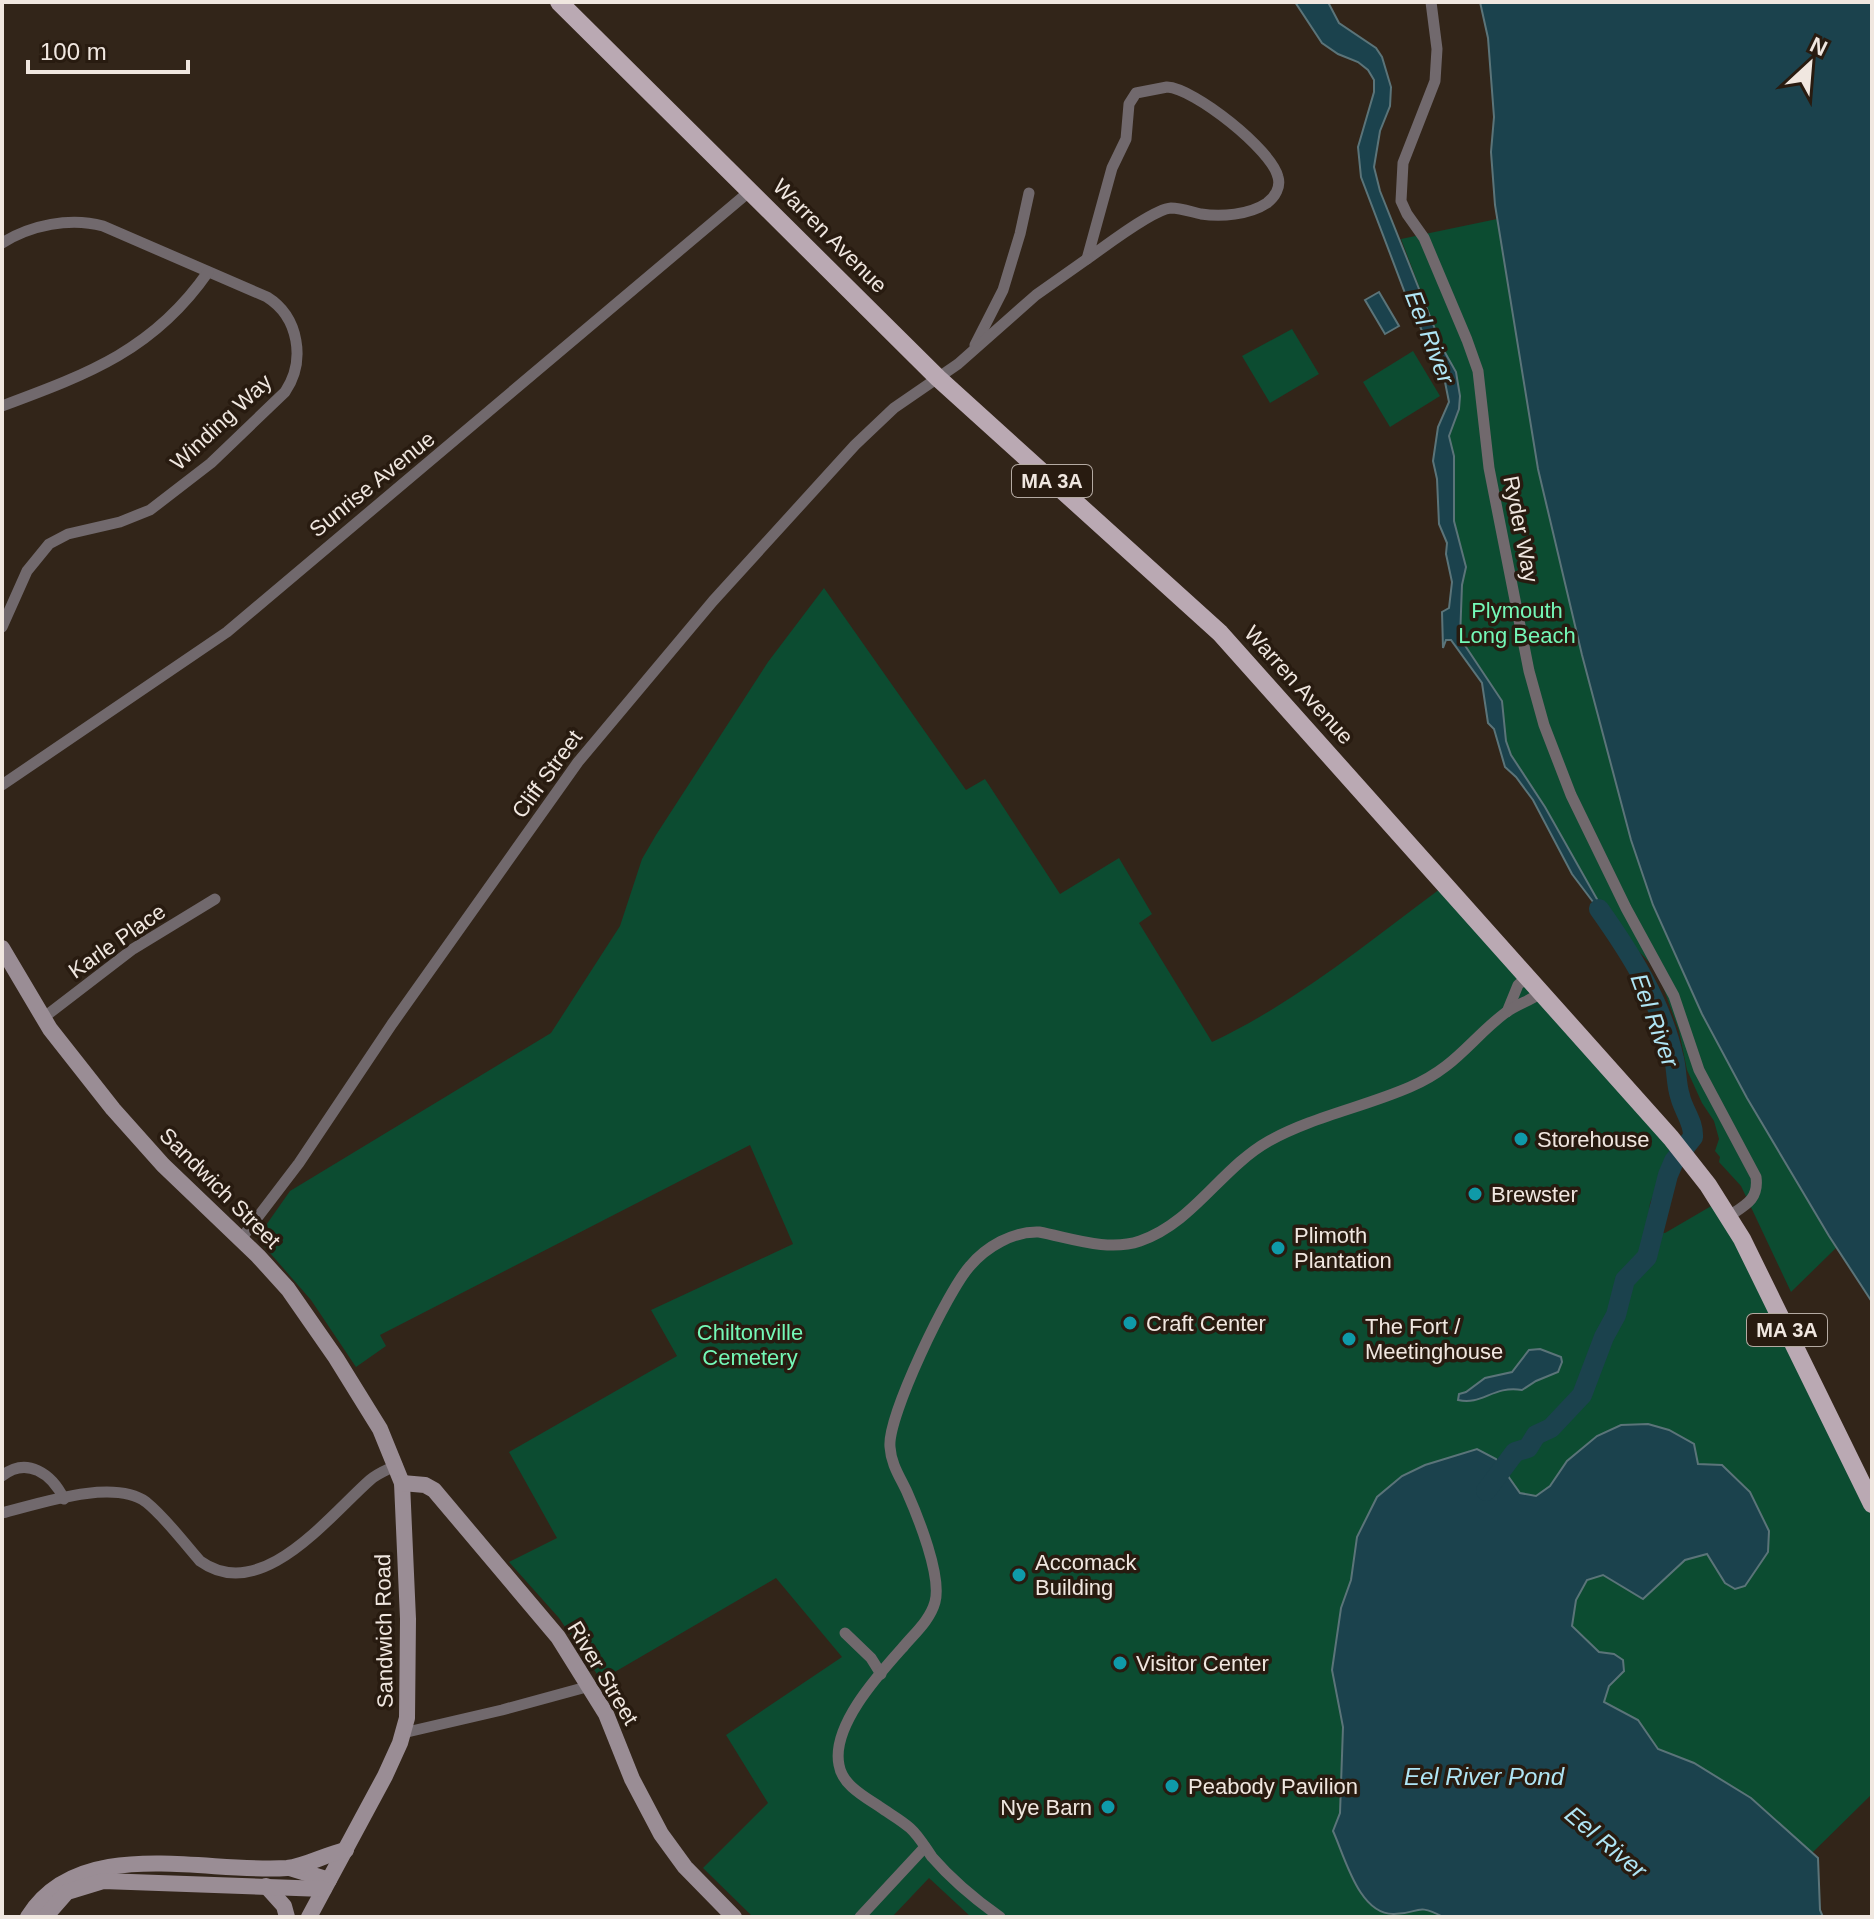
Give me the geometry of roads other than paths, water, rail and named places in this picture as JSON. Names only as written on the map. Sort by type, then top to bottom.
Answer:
[{"type":"main road","name":"Warren Avenue","points":[[559,2],[938,378],[1220,633],[1671,1138],[1729,1216],[1872,1504]]},
{"type":"street","name":"Ryder Way","points":[[1431,2],[1437,49],[1435,81],[1403,163],[1401,201],[1424,238],[1478,371],[1498,518],[1529,671],[1544,725],[1571,795],[1626,908],[1674,996],[1699,1070],[1756,1177],[1757,1189],[1752,1200],[1729,1216]]},
{"type":"street","name":"Cliff Street","points":[[241,1239],[299,1163],[392,1024],[593,743],[713,601],[855,445],[913,392],[938,378],[1036,295],[1144,222],[1169,208],[1213,215],[1257,208],[1276,194],[1279,184],[1277,173],[1252,141],[1194,95],[1167,87],[1136,93],[1129,104],[1126,139],[1112,168],[1087,259]]},
{"type":"street","name":"Sunrise Avenue","points":[[2,785],[180,666],[239,622],[750,191]]},
{"type":"street","points":[[973,350],[1003,290],[1029,193]]},
{"type":"street","name":"Winding Way","points":[[2,243],[42,226],[75,222],[93,224],[267,297],[285,311],[297,338],[290,385],[279,399],[211,463],[150,510],[120,522],[68,534],[49,544],[27,571],[2,627]]},
{"type":"street","points":[[2,406],[127,351],[174,316],[208,272]]},
{"type":"street","name":"Karle Place","points":[[43,1018],[133,949],[215,899]]},
{"type":"street","name":"Sandwich Street","points":[[2,948],[6,970],[124,1122],[170,1172],[282,1282],[317,1330],[384,1435],[397,1465]]},
{"type":"street","points":[[1507,1012],[1518,985],[1528,976]]},
{"type":"street","points":[[1000,1917],[952,1877],[909,1827],[852,1787],[839,1767],[838,1749],[842,1731],[881,1674],[933,1609],[937,1594],[934,1569],[907,1493],[893,1464],[890,1445],[892,1426],[909,1384],[956,1285],[970,1265],[998,1243],[1032,1232],[1113,1245],[1150,1237],[1190,1210],[1242,1161],[1269,1141],[1400,1092],[1432,1076],[1461,1055],[1507,1012],[1542,992]]},
{"type":"street","points":[[2,1513],[64,1499],[115,1492],[131,1495],[145,1501],[209,1568],[234,1574],[248,1573],[272,1564],[288,1553],[329,1520],[369,1480],[397,1465]]},
{"type":"street","name":"Sandwich Road","points":[[309,1917],[385,1776],[403,1733],[409,1684],[402,1483],[397,1465]]},
{"type":"street","points":[[2,1476],[21,1467],[35,1468],[57,1485],[64,1499]]},
{"type":"street","name":"River Street","points":[[402,1483],[425,1485],[434,1490],[558,1637],[609,1719],[637,1791],[666,1843],[734,1917]]},
{"type":"street","points":[[845,1633],[871,1658],[881,1674]]},
{"type":"street","points":[[403,1733],[590,1686]]},
{"type":"street","points":[[860,1917],[925,1847]]},
{"type":"street","points":[[28,1917],[43,1898],[63,1881],[107,1867],[290,1868],[346,1850]]},
{"type":"street","points":[[290,1868],[326,1885]]},
{"type":"street","points":[[45,1917],[67,1892],[103,1881],[326,1885]]},
{"type":"street","points":[[266,1886],[284,1906],[287,1917]]},
{"type":"water","points":[[1295,2],[1328,2],[1339,23],[1376,48],[1382,57],[1391,87],[1390,106],[1380,131],[1374,167],[1380,191],[1443,349],[1456,372],[1460,396],[1459,409],[1449,436],[1454,456],[1454,521],[1466,567],[1462,585],[1460,638],[1502,701],[1506,741],[1511,755],[1545,807],[1615,931],[1572,874],[1533,800],[1505,767],[1494,729],[1488,723],[1482,683],[1451,640],[1446,640],[1443,648],[1442,612],[1449,608],[1452,582],[1447,543],[1439,524],[1433,461],[1438,427],[1449,402],[1445,382],[1405,293],[1361,177],[1358,147],[1374,92],[1374,80],[1358,62],[1322,43]]},
{"type":"water","points":[[1480,2],[1872,2],[1872,1302],[1747,1098],[1702,1014],[1653,905],[1631,840],[1582,655],[1538,469],[1495,205],[1491,152],[1494,117],[1488,38]]},
{"type":"water","points":[[1379,292],[1399,326],[1385,334],[1365,300]]},
{"type":"water","points":[[1540,1349],[1561,1357],[1558,1372],[1522,1390],[1503,1390],[1474,1400],[1458,1400],[1459,1394],[1485,1378],[1512,1372],[1529,1350]]},
{"type":"water","name":"Eel River Pond","points":[[1648,1424],[1669,1430],[1694,1444],[1698,1464],[1722,1465],[1750,1492],[1769,1531],[1768,1552],[1745,1586],[1735,1589],[1725,1583],[1707,1554],[1685,1560],[1643,1599],[1603,1575],[1587,1580],[1576,1600],[1572,1626],[1599,1652],[1614,1654],[1623,1660],[1624,1671],[1609,1686],[1604,1702],[1638,1720],[1658,1749],[1694,1763],[1751,1798],[1818,1858],[1823,1917],[1443,1917],[1422,1909],[1402,1914],[1382,1912],[1362,1895],[1333,1831],[1340,1813],[1343,1727],[1332,1670],[1341,1608],[1351,1580],[1357,1537],[1377,1497],[1402,1476],[1425,1465],[1477,1449],[1496,1459],[1520,1493],[1536,1496],[1550,1486],[1567,1461],[1597,1436],[1621,1425]]},
{"type":"waterway","name":"Eel River","points":[[1486,1491],[1515,1452],[1528,1448],[1536,1435],[1551,1428],[1582,1395],[1604,1337],[1616,1315],[1625,1280],[1647,1257],[1674,1161],[1693,1137],[1692,1126],[1681,1101],[1674,1059],[1662,1018],[1634,961],[1599,909]]},
{"type":"place","name":"Storehouse","points":[[1521,1139]]},
{"type":"place","name":"Brewster","points":[[1475,1194]]},
{"type":"place","name":"Plimoth Plantation","points":[[1278,1248]]},
{"type":"place","name":"Craft Center","points":[[1130,1323]]},
{"type":"place","name":"The Fort / Meetinghouse","points":[[1349,1339]]},
{"type":"place","name":"Accomack Building","points":[[1019,1575]]},
{"type":"place","name":"Visitor Center","points":[[1120,1663]]},
{"type":"place","name":"Peabody Pavilion","points":[[1172,1786]]},
{"type":"place","name":"Nye Barn","points":[[1108,1807]]},
{"type":"park label","name":"Plymouth Long Beach","points":[[1517,622]]},
{"type":"park label","name":"Chiltonville Cemetery","points":[[750,1344]]}]
